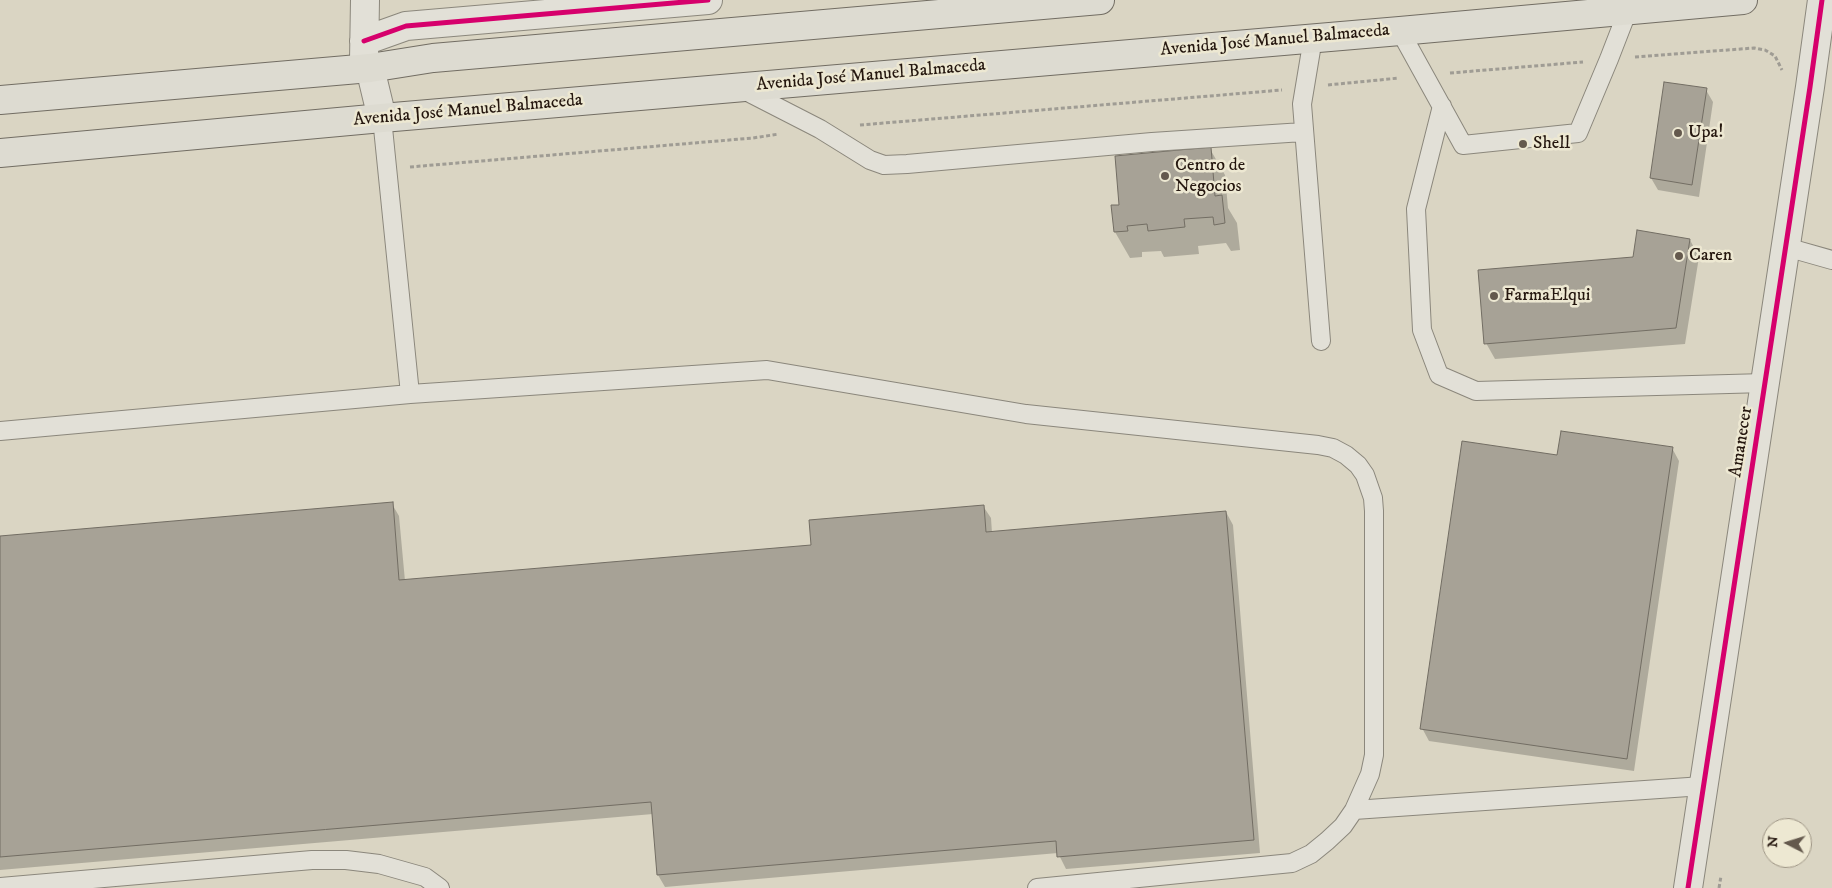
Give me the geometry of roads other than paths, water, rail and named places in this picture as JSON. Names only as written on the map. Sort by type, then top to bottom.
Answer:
[{"type":"main road","points":[[0,100],[370,68],[434,58],[1100,0]]},
{"type":"main road","name":"Avenida José Manuel Balmaceda","points":[[0,153],[1743,0]]},
{"type":"street","points":[[365,0],[364,60],[370,68],[382,118]]},
{"type":"street","points":[[364,41],[406,26],[708,0]]},
{"type":"street","name":"Amanecer","points":[[1688,888],[1822,0]]},
{"type":"lane","points":[[1400,31],[1463,145],[1578,133],[1628,10]]},
{"type":"lane","points":[[1313,38],[1302,104],[1321,341]]},
{"type":"lane","points":[[738,87],[820,129],[870,160],[884,164],[907,164],[1143,143],[1303,132]]},
{"type":"lane","points":[[1442,106],[1416,209],[1422,330],[1439,375],[1476,391],[1765,383]]},
{"type":"lane","points":[[382,118],[410,394]]},
{"type":"lane","points":[[1786,247],[1832,260]]},
{"type":"lane","points":[[0,431],[410,394],[767,370],[1026,414],[1318,444],[1333,448],[1346,455],[1358,465],[1370,486],[1373,498],[1374,754],[1370,774],[1354,810],[1327,841],[1311,854],[1292,863],[1037,888]]},
{"type":"lane","points":[[1354,810],[1703,786]]},
{"type":"lane","points":[[0,887],[312,860],[346,860],[402,870],[425,877],[440,888]]},
{"type":"place","name":"Upa!","points":[[1678,133]]},
{"type":"place","name":"Shell","points":[[1523,144]]},
{"type":"place","name":"Centro de Negocios","points":[[1165,176]]},
{"type":"place","name":"Caren","points":[[1679,256]]},
{"type":"place","name":"FarmaElqui","points":[[1494,296]]}]
